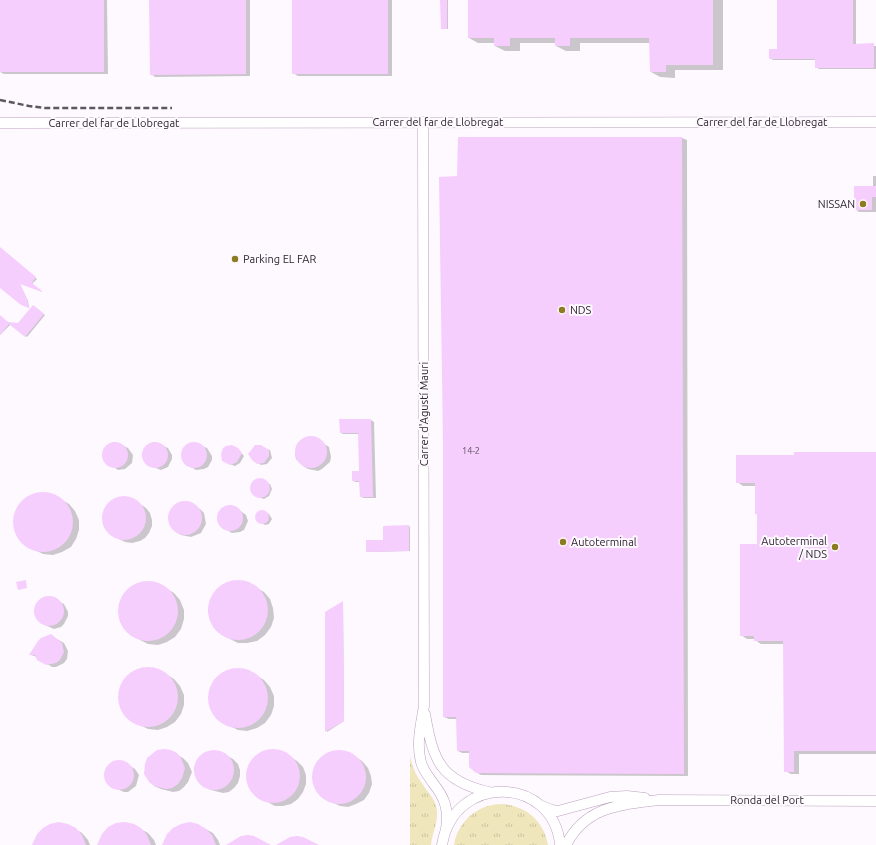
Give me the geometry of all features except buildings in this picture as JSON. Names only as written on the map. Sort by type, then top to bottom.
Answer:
[{"type":"street","name":"Carrer d'Agustí Mauri","points":[[423,122],[424,706]]},
{"type":"street","name":"Carrer del far de Llobregat","points":[[0,123],[876,122]]},
{"type":"street","points":[[424,706],[430,743],[438,760],[445,770],[461,783],[490,792]]},
{"type":"street","points":[[424,706],[419,738],[420,761],[427,775],[443,797],[448,812],[442,845]]},
{"type":"street","points":[[446,829],[452,818],[463,805],[477,796],[490,792],[514,792],[527,797],[539,805],[558,811],[601,799],[618,796],[659,800]]},
{"type":"street","points":[[566,845],[577,828],[584,821],[600,811],[616,806],[659,800]]},
{"type":"street","name":"Ronda del Port","points":[[659,800],[876,801]]},
{"type":"street","points":[[539,805],[550,817],[555,826],[560,845]]},
{"type":"green space","points":[[410,756],[417,776],[435,802],[436,806],[437,820],[431,845],[410,845]]},
{"type":"green space","points":[[502,804],[519,808],[532,816],[538,822],[546,836],[548,845],[454,845],[460,828],[470,816],[485,807]]},
{"type":"railway","points":[[0,100],[45,108],[172,108]]},
{"type":"place","name":"NISSAN","points":[[863,204]]},
{"type":"place","name":"Parking EL FAR","points":[[235,259]]},
{"type":"place","name":"NDS","points":[[562,310]]},
{"type":"place","name":"Autoterminal","points":[[563,542]]},
{"type":"place","name":"Autoterminal / NDS","points":[[835,547]]}]
